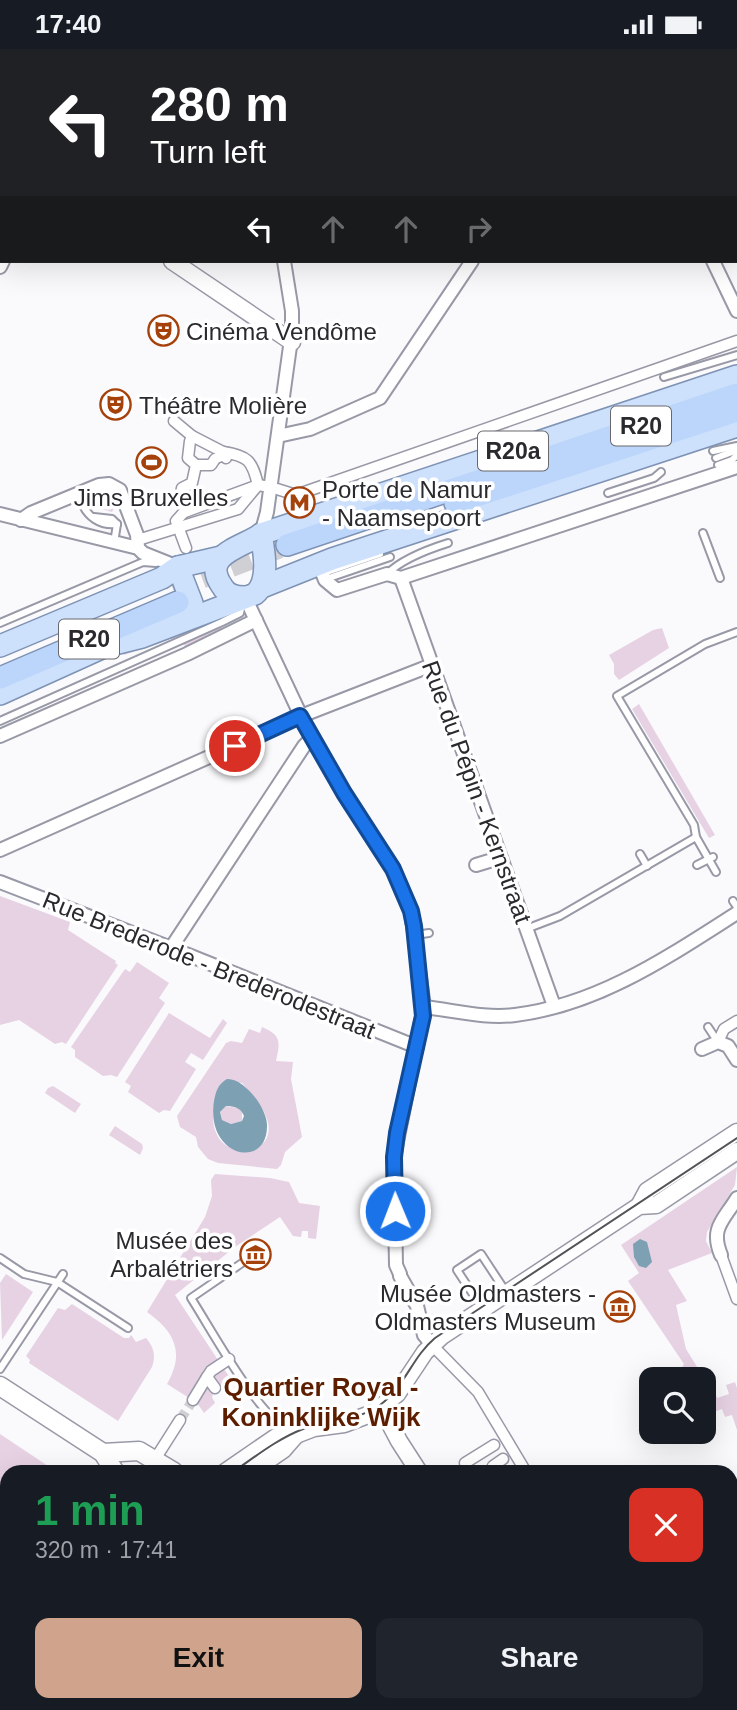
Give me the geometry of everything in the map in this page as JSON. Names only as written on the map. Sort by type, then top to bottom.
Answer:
[{"type":"highway","name":"R20","points":[[287,553],[548,465],[737,394]]},
{"type":"highway","name":"R20","points":[[548,465],[737,411]]},
{"type":"highway","name":"R20","points":[[0,661],[175,595],[0,677]]},
{"type":"main road","name":"R20a","points":[[259,540],[737,376]]},
{"type":"main road","name":"R20a","points":[[0,694],[106,646],[142,637],[254,592],[322,573],[500,504],[737,426]]},
{"type":"main road","points":[[413,485],[548,465],[621,464]]},
{"type":"main road","points":[[500,504],[548,465]]},
{"type":"main road","points":[[259,540],[264,577],[254,592],[231,595],[221,585],[217,571],[221,557],[229,550],[259,540]]},
{"type":"main road","points":[[4,646],[162,578],[182,558],[221,557]]},
{"type":"main road","points":[[106,646],[191,607],[192,599],[182,558]]},
{"type":"main road","points":[[0,685],[31,680]]},
{"type":"main road","points":[[0,1386],[103,1453],[111,1465]]},
{"type":"main road","points":[[103,1453],[139,1451],[162,1465]]},
{"type":"street","points":[[175,263],[292,342]]},
{"type":"street","points":[[259,540],[292,342],[292,311],[285,263]]},
{"type":"street","points":[[278,436],[310,429],[380,398],[471,263]]},
{"type":"street","points":[[714,263],[737,311]]},
{"type":"street","points":[[277,489],[296,495],[737,341]]},
{"type":"street","points":[[174,421],[191,438],[221,457]]},
{"type":"street","points":[[191,438],[188,458],[196,465],[211,465],[221,457],[242,455],[254,465],[261,486]]},
{"type":"street","points":[[185,510],[182,488],[192,483],[196,465]]},
{"type":"street","points":[[322,573],[337,590],[387,574],[401,578],[687,488],[737,467]]},
{"type":"street","points":[[22,520],[32,513],[99,485],[109,484],[120,490],[143,553],[182,558],[176,521],[185,510],[261,486]]},
{"type":"street","points":[[0,514],[114,543],[138,541],[238,509],[261,486]]},
{"type":"street","name":"Rue du Pépin - Kernstraat","points":[[401,578],[554,1006]]},
{"type":"street","points":[[254,592],[259,625],[300,716],[344,793],[393,869],[411,911],[424,1007],[394,1157],[396,1265],[417,1306],[424,1335],[478,1392],[498,1442],[518,1465]]},
{"type":"street","points":[[0,736],[259,625]]},
{"type":"street","points":[[0,850],[300,716],[432,665]]},
{"type":"street","points":[[171,948],[304,746],[312,738]]},
{"type":"street","points":[[476,865],[499,858]]},
{"type":"street","name":"Rue Brederode - Brederodestraat","points":[[0,882],[417,1047]]},
{"type":"street","points":[[424,1007],[493,1016],[515,1015],[597,994],[634,977],[736,907]]},
{"type":"street","points":[[702,1049],[718,1042],[724,1029],[737,1021]]},
{"type":"street","points":[[718,1042],[728,1046],[737,1060]]},
{"type":"street","points":[[235,1465],[276,1437],[354,1421],[382,1407],[404,1386],[419,1359],[447,1332],[639,1206],[647,1191],[737,1132]]},
{"type":"street","points":[[639,1206],[656,1205],[737,1150]]},
{"type":"street","points":[[737,1198],[716,1232],[716,1241],[737,1299]]},
{"type":"street","points":[[193,1400],[211,1371],[229,1359]]},
{"type":"street","points":[[207,1377],[215,1388]]},
{"type":"street","points":[[382,1407],[415,1465]]},
{"type":"street","points":[[159,1453],[180,1420]]},
{"type":"street","points":[[261,1465],[283,1450],[296,1435]]},
{"type":"street","points":[[465,1463],[498,1442]]},
{"type":"street","points":[[494,1465],[508,1456]]},
{"type":"lane","points":[[664,377],[737,355]]},
{"type":"lane","points":[[737,450],[732,460],[716,458],[737,450]]},
{"type":"lane","points":[[608,493],[653,478],[661,472]]},
{"type":"lane","points":[[81,501],[86,513],[100,522],[117,524],[114,543]]},
{"type":"lane","points":[[703,533],[720,578]]},
{"type":"lane","points":[[387,574],[397,564],[418,556],[425,550],[448,543]]},
{"type":"lane","points":[[322,573],[389,554]]},
{"type":"lane","points":[[0,623],[143,562],[182,558]]},
{"type":"lane","points":[[0,721],[240,613],[254,592]]},
{"type":"lane","points":[[716,872],[711,858],[696,838],[694,825],[617,696],[705,644],[737,632]]},
{"type":"lane","points":[[526,929],[560,916],[696,838]]},
{"type":"lane","points":[[640,854],[647,866]]},
{"type":"lane","points":[[698,865],[711,858]]},
{"type":"lane","points":[[415,935],[429,933]]},
{"type":"lane","points":[[708,1027],[718,1042]]},
{"type":"lane","points":[[482,1309],[457,1270],[481,1254],[507,1293]]},
{"type":"lane","points":[[0,1258],[24,1274],[57,1282],[128,1328]]},
{"type":"lane","points":[[242,1263],[191,1298],[243,1380],[280,1426],[296,1435]]},
{"type":"lane","points":[[0,1369],[63,1274]]},
{"type":"shaded area","points":[[102,493],[109,495],[114,508],[112,512],[92,506],[90,498]]},
{"type":"shaded area","points":[[217,619],[224,632],[189,649],[178,640],[170,639],[67,670]]},
{"type":"shaded area","points":[[662,628],[669,648],[619,680],[614,674],[614,664],[609,655],[653,630]]},
{"type":"shaded area","points":[[639,704],[715,835],[709,838],[632,709]]},
{"type":"shaded area","points":[[0,896],[70,922],[68,930],[116,961],[118,965],[66,1044],[55,1044],[19,1020],[0,1025]]},
{"type":"shaded area","points":[[137,962],[169,983],[159,998],[165,1003],[117,1077],[103,1076],[75,1057],[75,1050],[71,1047],[125,969],[130,972]]},
{"type":"shaded area","points":[[169,1013],[210,1038],[223,1019],[227,1023],[203,1060],[191,1053],[185,1062],[196,1069],[170,1111],[159,1113],[128,1092],[131,1086],[125,1082]]},
{"type":"shaded area","points":[[262,1027],[273,1033],[278,1040],[276,1061],[293,1062],[291,1079],[302,1137],[285,1152],[277,1169],[218,1163],[208,1159],[198,1147],[196,1137],[180,1127],[177,1116],[226,1043],[242,1043],[249,1029],[260,1033]],"holes":[[[224,1081],[242,1083],[263,1110],[269,1130],[265,1141],[256,1148],[244,1151],[231,1148],[220,1140],[214,1126],[214,1106],[219,1086]]]},
{"type":"shaded area","points":[[53,1086],[81,1104],[75,1113],[45,1093]]},
{"type":"shaded area","points":[[226,1106],[238,1108],[242,1112],[242,1121],[231,1124],[222,1120],[220,1112]]},
{"type":"shaded area","points":[[115,1126],[142,1144],[140,1155],[109,1135]]},
{"type":"shaded area","points":[[737,1167],[735,1185],[707,1232],[706,1241],[712,1253],[668,1270],[687,1301],[676,1305],[686,1349],[697,1367],[682,1367],[684,1364],[628,1281],[639,1273],[621,1245]]},
{"type":"shaded area","points":[[215,1174],[289,1182],[299,1203],[320,1206],[316,1239],[308,1238],[308,1231],[302,1231],[301,1237],[293,1236],[280,1217],[235,1247],[175,1295],[218,1360],[215,1362],[221,1371],[224,1369],[233,1382],[217,1388],[212,1397],[215,1403],[204,1413],[197,1403],[167,1384],[175,1362],[174,1344],[164,1327],[147,1312],[205,1217],[212,1196],[211,1180]]},
{"type":"shaded area","points":[[6,1274],[33,1292],[2,1340],[0,1283]]},
{"type":"shaded area","points":[[72,1304],[124,1338],[131,1335],[136,1342],[146,1338],[152,1348],[152,1367],[118,1421],[29,1363],[30,1360],[26,1356],[58,1308],[65,1310]]},
{"type":"shaded area","points":[[735,1382],[737,1430],[732,1415],[725,1417],[722,1409],[716,1411],[716,1395],[717,1398],[729,1394],[726,1385]]},
{"type":"shaded area","points":[[0,1434],[46,1465],[0,1465]]},
{"type":"water","points":[[227,1079],[240,1083],[253,1095],[263,1111],[267,1125],[265,1139],[258,1149],[238,1151],[227,1145],[219,1135],[214,1120],[214,1101],[218,1088]],"holes":[[[226,1106],[241,1111],[244,1116],[242,1121],[231,1124],[222,1120],[220,1112]]]},
{"type":"water","points":[[640,1239],[647,1242],[652,1262],[646,1268],[639,1266],[634,1257],[633,1244]]},
{"type":"tunnel","points":[[173,589],[287,545]]},
{"type":"tunnel","points":[[180,1420],[193,1400]]},
{"type":"tram line","points":[[243,1465],[293,1433],[371,1411],[389,1398],[420,1354],[435,1338],[737,1138]]},
{"type":"place","name":"Cinéma Vendôme","points":[[163,331]]},
{"type":"place","name":"Théâtre Molière","points":[[116,405]]},
{"type":"place","name":"Jims Bruxelles","points":[[151,463]]},
{"type":"place","name":"Porte de Namur - Naamsepoort","points":[[299,503]]},
{"type":"place","name":"Musée des Arbalétriers","points":[[256,1254]]},
{"type":"place","name":"Musée Oldmasters - Oldmasters Museum","points":[[619,1307]]},
{"type":"district","name":"Quartier Royal - Koninklijke Wijk","points":[[321,1402]]},
{"type":"route","points":[[235,746],[300,716],[344,793],[393,869],[411,911],[424,1007],[397,1133],[394,1157],[395,1211]]}]
